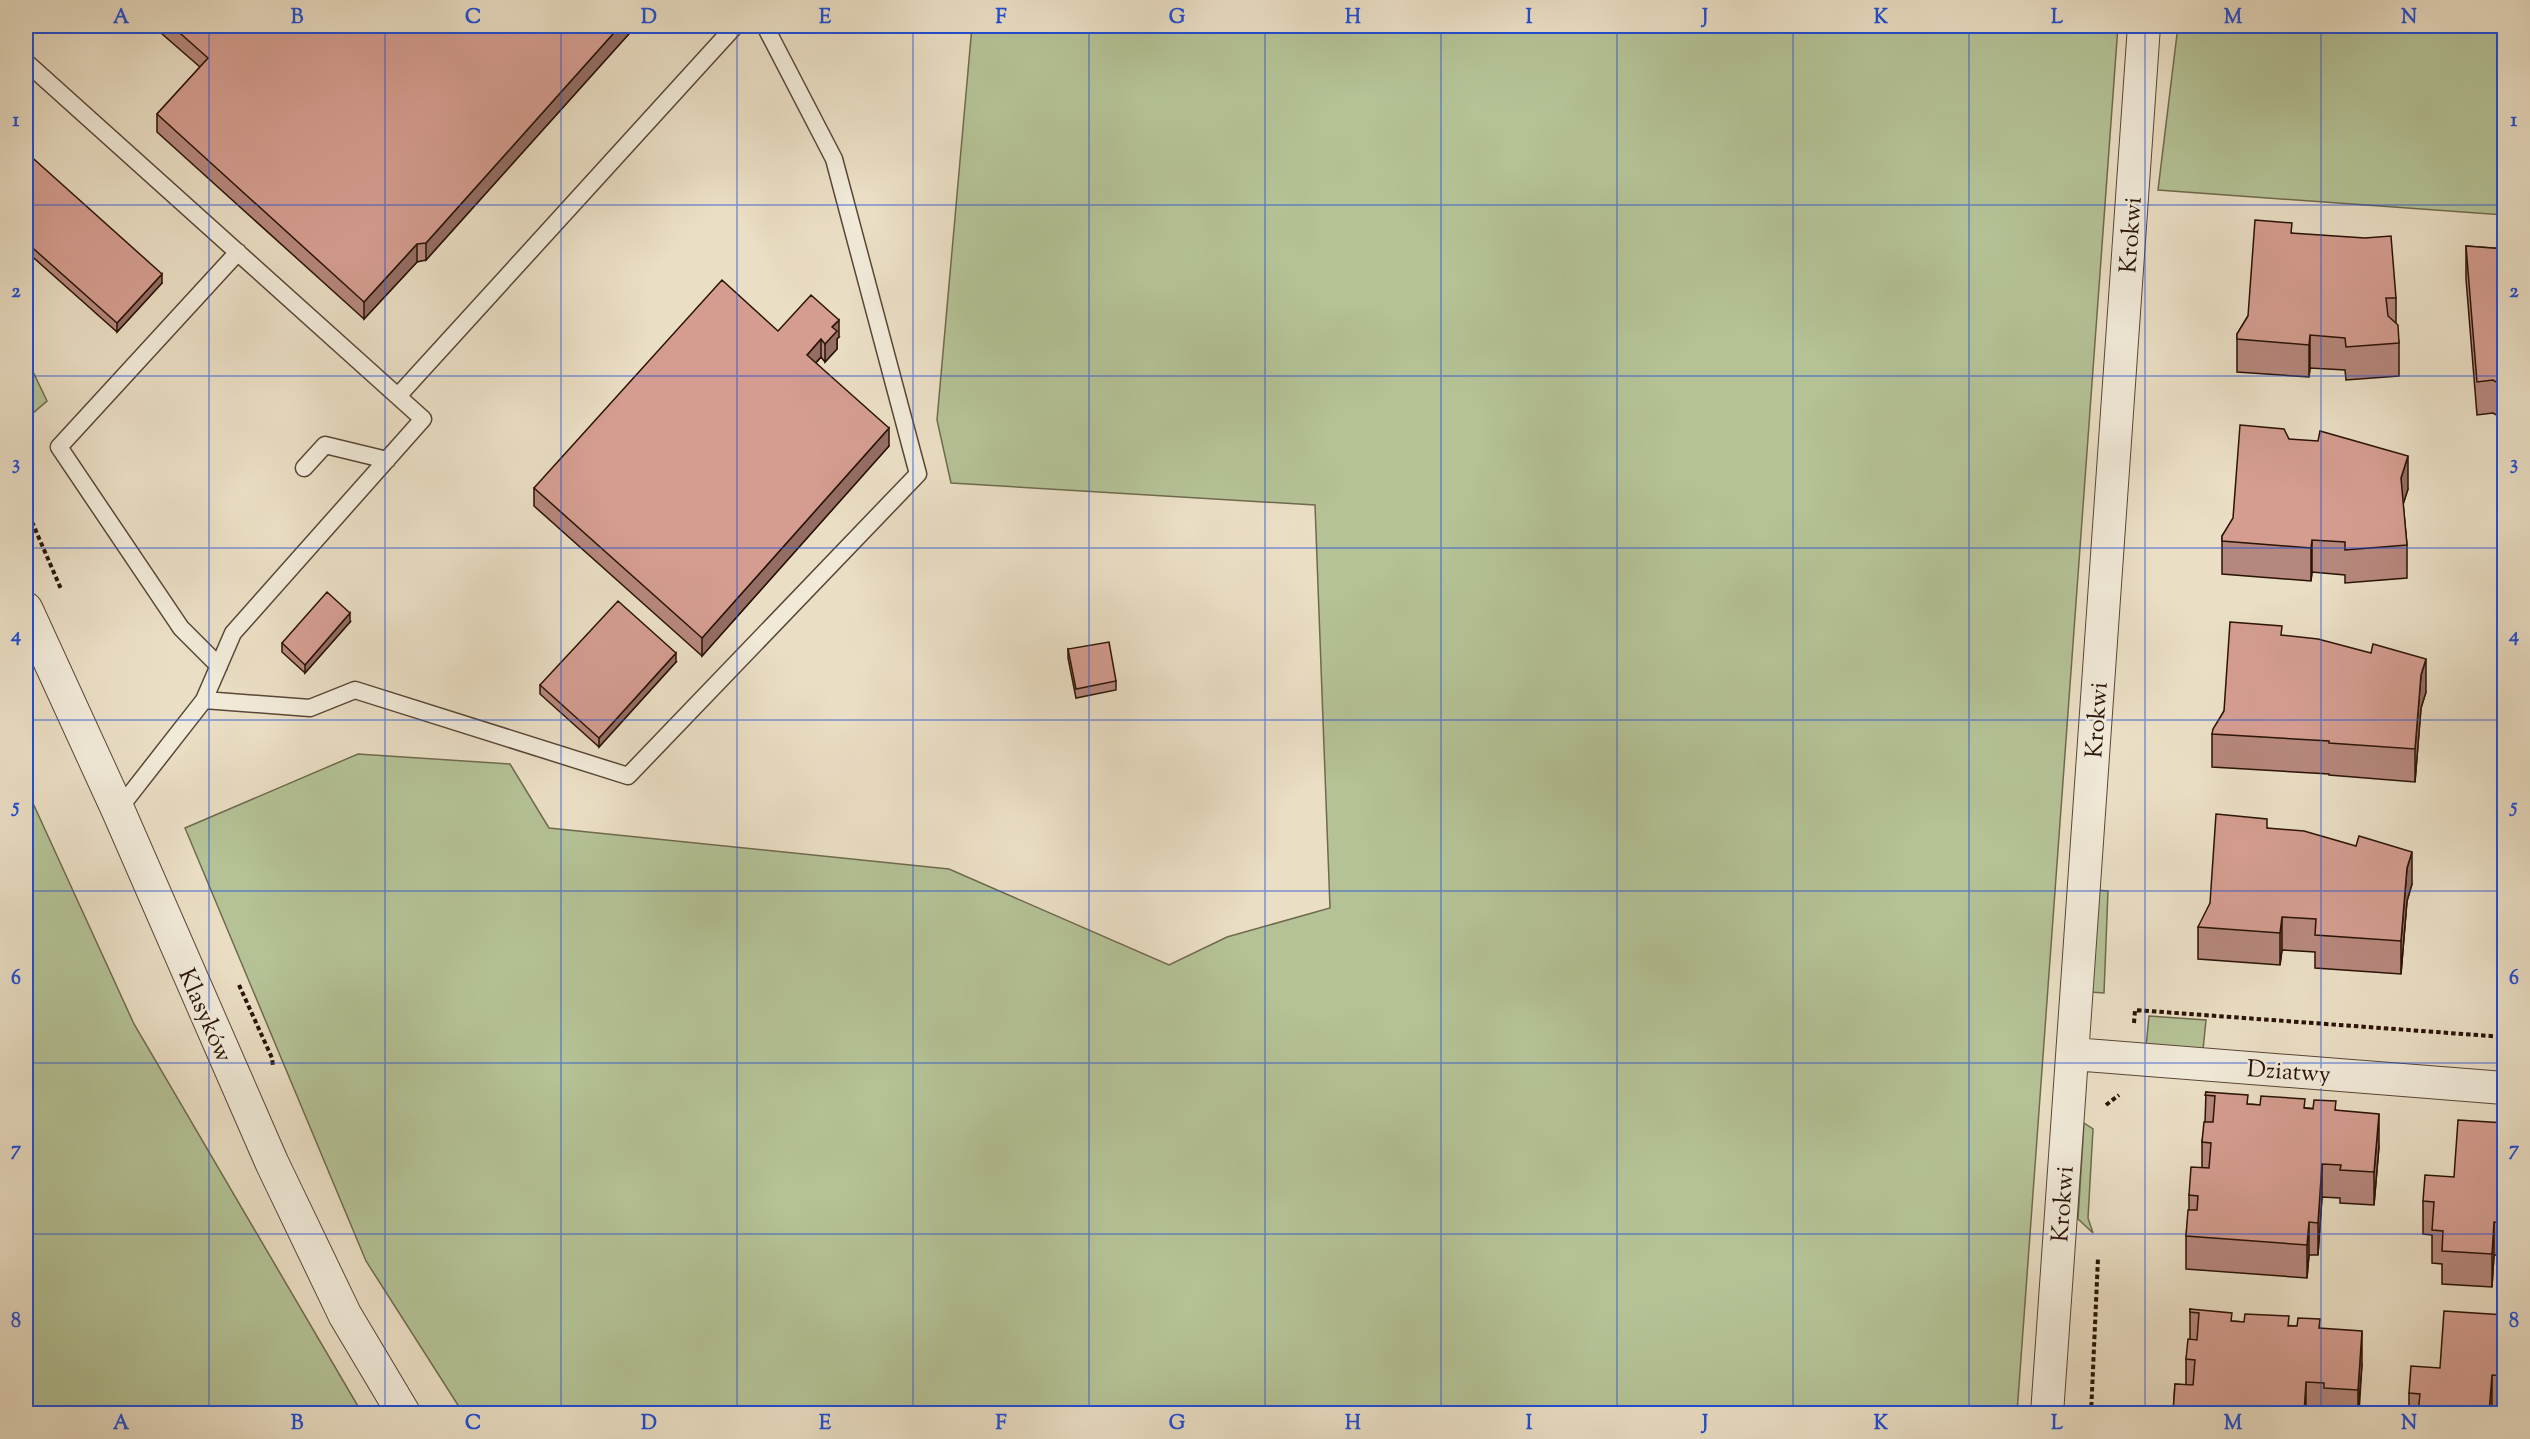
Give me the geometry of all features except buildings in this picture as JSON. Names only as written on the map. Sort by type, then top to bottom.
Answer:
[{"type":"street","name":"Krokwi","points":[[2047,1413],[2144,26]]},
{"type":"street","name":"Klasyków","points":[[26,609],[118,810],[277,1173],[345,1315],[404,1413]]},
{"type":"street","name":"Dziatwy","points":[[2073,1054],[2505,1088]]},
{"type":"lane","points":[[398,396],[735,26]]},
{"type":"lane","points":[[204,700],[310,708],[355,690],[628,776],[918,474],[834,159],[765,26]]},
{"type":"lane","points":[[26,62],[423,419],[233,633],[204,700],[118,810]]},
{"type":"lane","points":[[219,666],[181,628],[59,447],[238,252]]},
{"type":"lane","points":[[304,468],[325,445],[387,460]]},
{"type":"path","points":[[2098,1112],[2128,1087],[2135,1010],[2505,1037]]},
{"type":"path","points":[[2091,1413],[2098,1255]]},
{"type":"green space","points":[[972,26],[2118,26],[2017,1413],[463,1413],[366,1261],[185,828],[358,754],[510,764],[549,828],[949,869],[1169,965],[1227,937],[1330,908],[1315,505],[951,483],[937,420]]},
{"type":"green space","points":[[2178,26],[2504,26],[2504,215],[2158,190]]},
{"type":"green space","points":[[26,357],[47,401],[26,419]]},
{"type":"green space","points":[[26,788],[134,1024],[362,1413],[26,1413]]},
{"type":"green space","points":[[2096,890],[2108,891],[2104,993],[2090,992]]},
{"type":"green space","points":[[2149,1016],[2206,1020],[2203,1050],[2146,1047]]},
{"type":"green space","points":[[2084,1123],[2093,1129],[2088,1218],[2093,1233],[2078,1219]]}]
